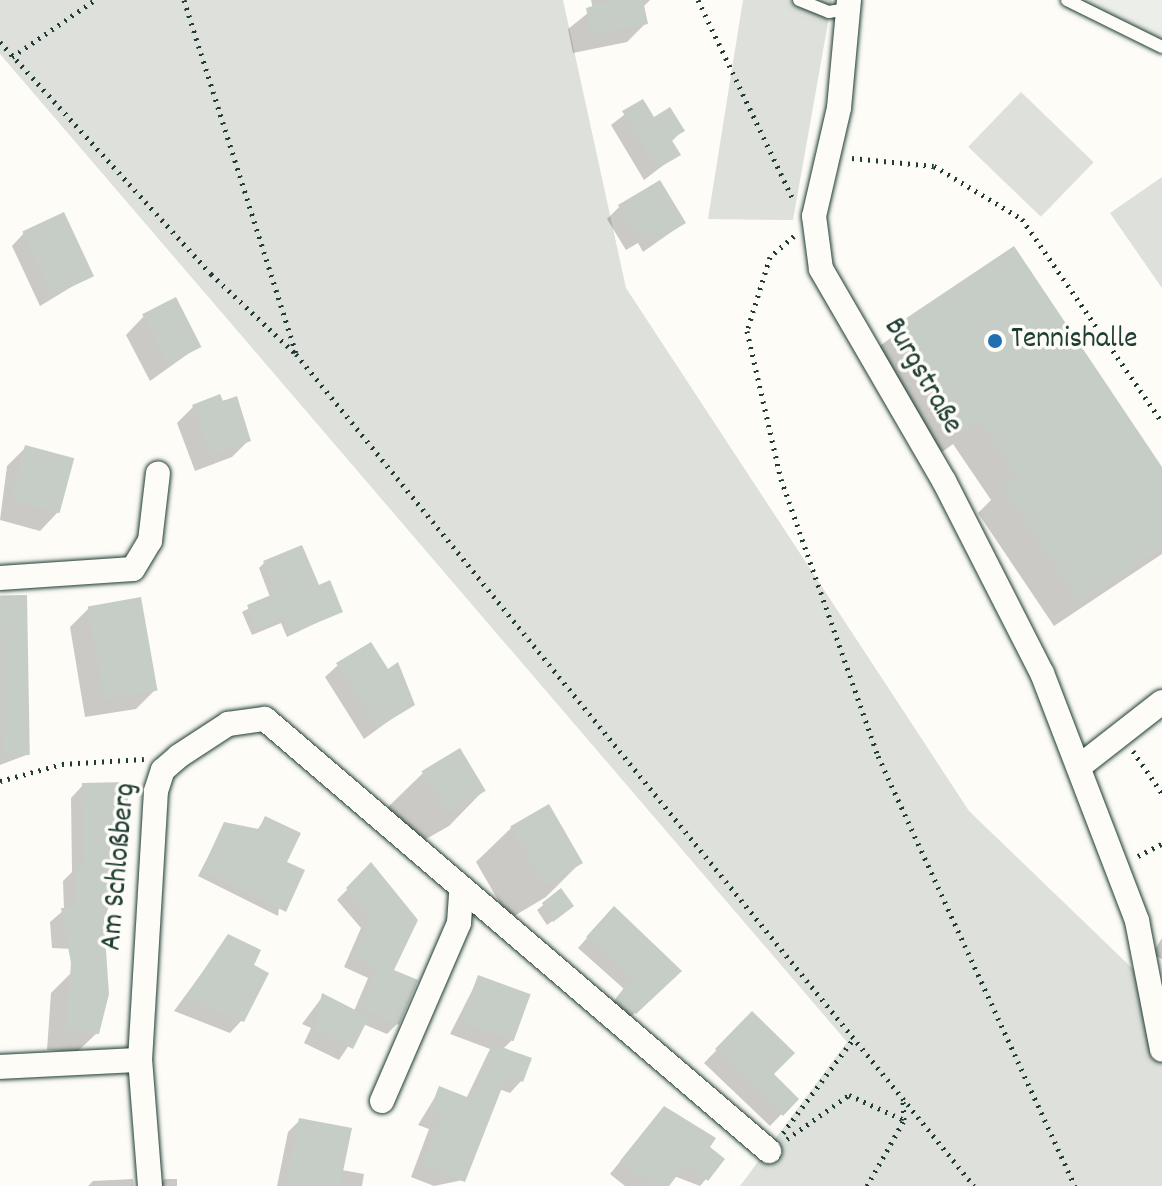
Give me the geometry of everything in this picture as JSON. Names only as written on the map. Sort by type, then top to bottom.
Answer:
[{"type":"street","name":"Burgstraße","points":[[847,5],[839,108],[814,216],[821,269],[944,481],[1042,673],[1137,921],[1162,1050]]},
{"type":"street","points":[[0,578],[133,569],[150,541],[158,473]]},
{"type":"street","points":[[1080,766],[1162,702]]},
{"type":"street","name":"Am Schloßberg","points":[[150,1186],[140,1060],[156,791],[163,770],[228,724],[265,719],[461,891],[775,1147]]},
{"type":"street","points":[[382,1101],[459,923],[461,891]]},
{"type":"street","points":[[0,1067],[140,1060]]},
{"type":"lane","points":[[799,0],[829,12],[847,5]]},
{"type":"lane","points":[[1067,0],[1162,47]]},
{"type":"path","points":[[12,57],[95,0]]},
{"type":"path","points":[[184,0],[296,354]]},
{"type":"path","points":[[698,0],[786,196],[814,216]]},
{"type":"path","points":[[0,42],[200,262],[296,354],[974,1186]]},
{"type":"path","points":[[827,158],[934,166],[1022,219],[1162,422]]},
{"type":"path","points":[[770,257],[747,331],[781,479],[878,756],[1075,1186]]},
{"type":"path","points":[[1121,734],[1162,793]]},
{"type":"path","points":[[0,781],[138,756]]},
{"type":"path","points":[[775,1147],[854,1038]]},
{"type":"path","points":[[775,1147],[849,1095],[904,1120]]},
{"type":"path","points":[[867,1186],[904,1120],[903,1096]]},
{"type":"shaded area","points":[[0,0],[563,0],[626,288],[969,811],[1162,997],[1162,1186],[740,1186],[847,1042],[0,54]]},
{"type":"shaded area","points":[[743,0],[832,0],[793,220],[708,219]]},
{"type":"shaded area","points":[[1077,0],[1162,0],[1162,44]]},
{"type":"shaded area","points":[[1021,92],[1094,162],[1041,217],[968,147]]},
{"type":"shaded area","points":[[1162,177],[1162,288],[1110,213]]},
{"type":"building","points":[[613,0],[643,0],[648,24],[591,35],[586,8]]},
{"type":"building","points":[[643,99],[654,117],[670,107],[685,131],[671,139],[681,155],[657,169],[622,111]]},
{"type":"building","points":[[660,180],[686,223],[656,241],[650,233],[639,240],[618,205]]},
{"type":"building","points":[[64,212],[94,276],[52,296],[22,231]]},
{"type":"building","points":[[1014,246],[1162,467],[1162,547],[1079,603],[1001,487],[1016,477],[979,422],[963,432],[893,327]]},
{"type":"building","points":[[176,297],[201,347],[168,364],[142,314]]},
{"type":"building","points":[[220,394],[223,401],[237,396],[251,441],[212,456],[192,405]]},
{"type":"building","points":[[25,445],[74,458],[60,513],[10,500]]},
{"type":"building","points":[[302,545],[319,585],[330,580],[343,612],[292,633],[286,619],[257,630],[247,605],[276,593],[263,561]]},
{"type":"building","points":[[0,595],[27,595],[30,755],[3,755]]},
{"type":"building","points":[[141,597],[157,691],[104,700],[88,606]]},
{"type":"building","points":[[371,642],[388,669],[398,662],[415,705],[377,728],[336,663]]},
{"type":"building","points":[[460,748],[486,791],[447,814],[421,771]]},
{"type":"building","points":[[128,782],[128,834],[110,834],[111,907],[103,907],[109,994],[99,1034],[66,1031],[71,963],[61,908],[75,908],[75,867],[84,866],[82,783]]},
{"type":"building","points":[[549,804],[583,863],[544,885],[510,826]]},
{"type":"building","points":[[265,816],[301,833],[287,862],[305,870],[286,912],[202,870],[224,822],[259,829]]},
{"type":"building","points":[[371,862],[418,920],[394,970],[418,980],[399,1025],[360,1008],[377,968],[353,957],[370,917],[346,888]]},
{"type":"building","points":[[561,888],[574,906],[553,922],[542,903]]},
{"type":"building","points":[[614,906],[682,971],[636,1014],[616,998],[632,978],[586,937]]},
{"type":"building","points":[[228,934],[261,950],[254,965],[269,973],[244,1022],[185,998]]},
{"type":"building","points":[[478,975],[531,994],[514,1041],[461,1022]]},
{"type":"building","points":[[322,993],[369,1017],[353,1049],[314,1030]]},
{"type":"building","points":[[752,1011],[795,1053],[774,1074],[799,1099],[783,1116],[715,1049]]},
{"type":"building","points":[[493,1044],[532,1058],[523,1082],[507,1075],[465,1182],[422,1165],[440,1117],[429,1112],[439,1086],[472,1099]]},
{"type":"building","points":[[664,1106],[716,1138],[710,1147],[725,1159],[708,1181],[686,1164],[669,1186],[652,1186],[620,1161]]},
{"type":"building","points":[[299,1118],[352,1128],[340,1186],[286,1186]]},
{"type":"place","name":"Tennishalle","points":[[995,341]]}]
